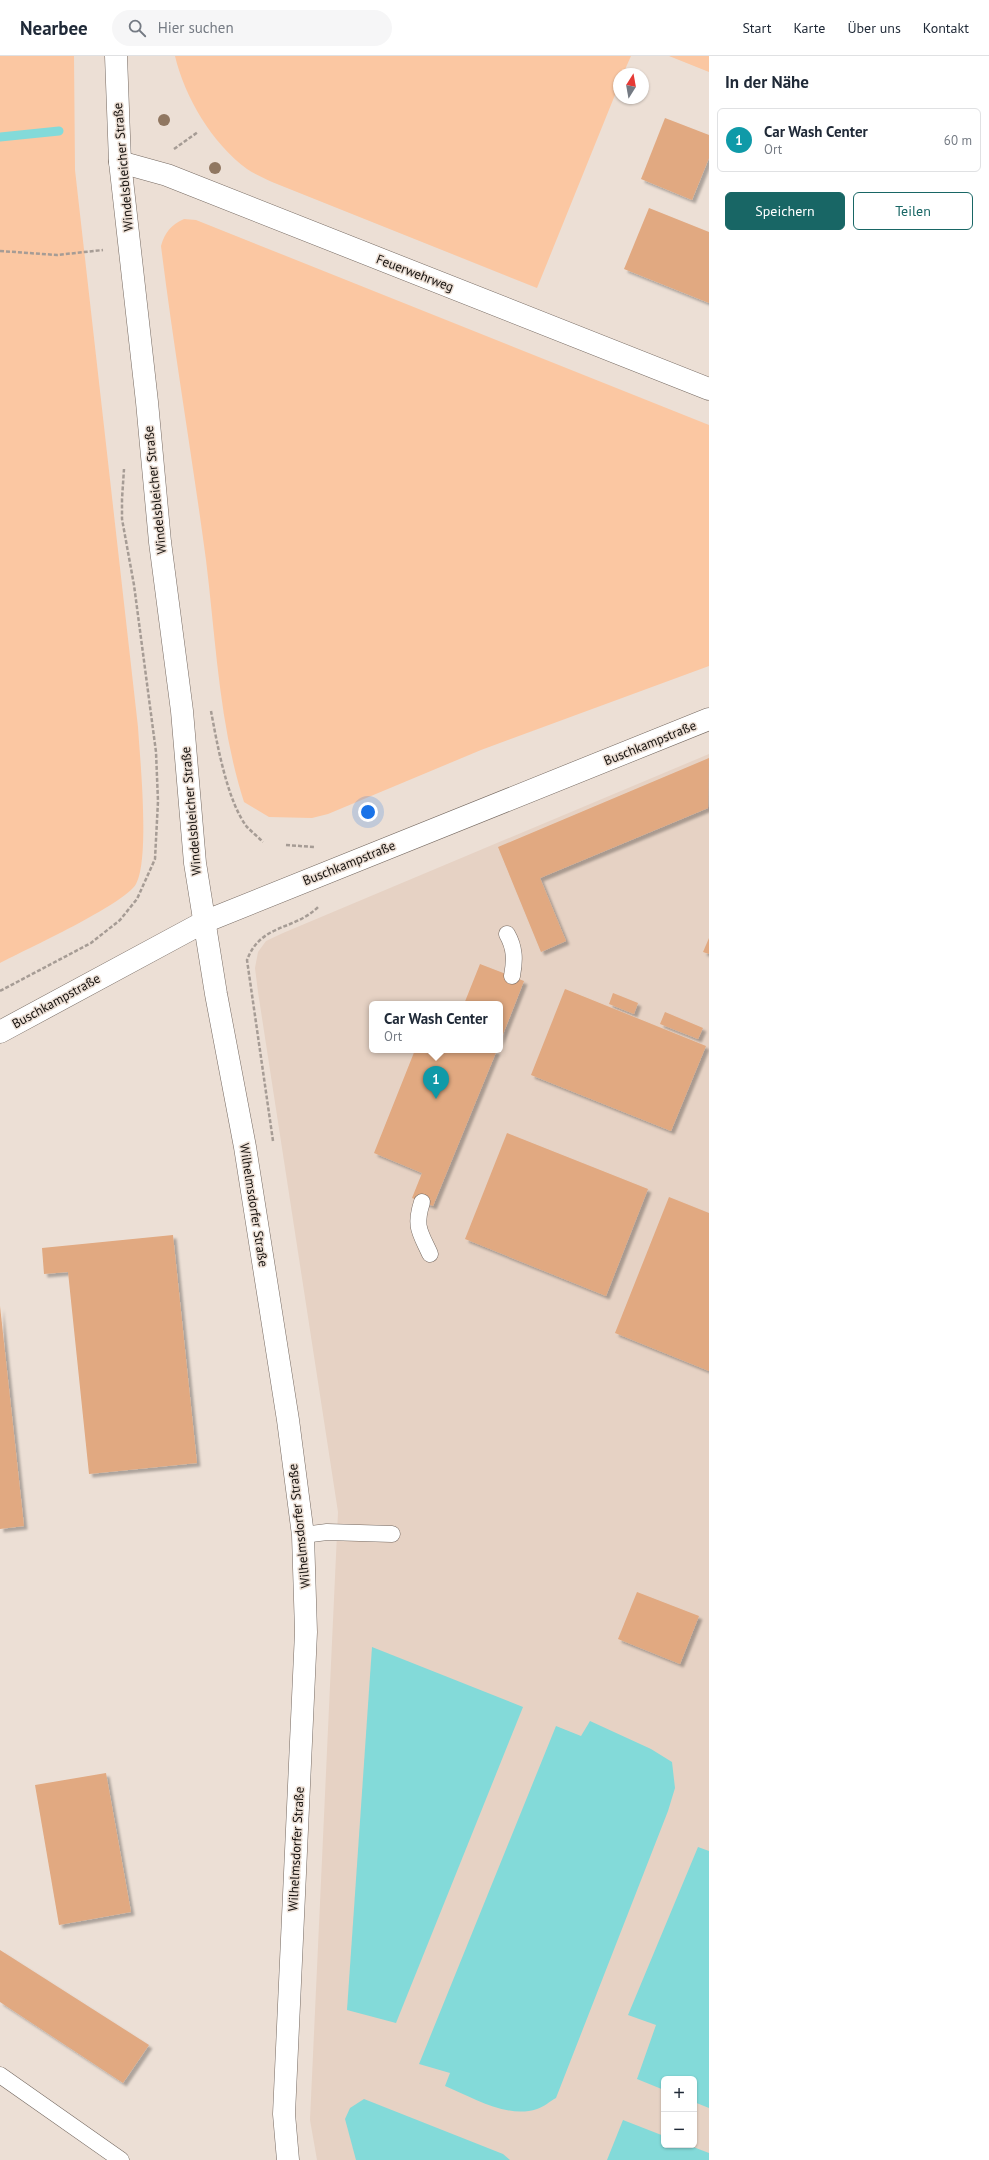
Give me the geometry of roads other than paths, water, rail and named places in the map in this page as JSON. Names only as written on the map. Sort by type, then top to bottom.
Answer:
[{"type":"street","name":"Windelsbleicher Straße","points":[[116,56],[120,162],[147,402],[159,535],[182,711],[194,863],[204,922]]},
{"type":"street","name":"Feuerwehrweg","points":[[120,162],[154,171],[709,389]]},
{"type":"street","name":"Buschkampstraße","points":[[0,1032],[204,922],[709,719]]},
{"type":"street","name":"Wilhelmsdorfer Straße","points":[[204,922],[248,1163],[288,1420],[303,1535],[306,1632],[284,2114],[288,2160]]},
{"type":"lane","points":[[507,934],[513,945],[515,962],[512,976]]},
{"type":"lane","points":[[422,1202],[417,1218],[419,1231],[430,1254]]},
{"type":"lane","points":[[303,1535],[327,1532],[392,1534]]},
{"type":"lane","points":[[3,2082],[121,2160]]},
{"type":"water","points":[[372,1647],[523,1707],[396,2023],[347,2010]]},
{"type":"water","points":[[590,1721],[651,1749],[672,1762],[675,1788],[668,1811],[556,2098],[537,2109],[514,2111],[502,2109],[478,2101],[445,2086],[450,2073],[419,2064],[556,1726],[581,1736]]},
{"type":"water","points":[[698,1847],[709,1851],[709,2108],[697,2103],[697,2076],[661,2076],[661,2089],[637,2079],[656,2025],[628,2015]]},
{"type":"water","points":[[364,2099],[503,2154],[510,2160],[356,2160],[345,2119],[350,2108]]},
{"type":"water","points":[[623,2120],[661,2135],[661,2148],[696,2148],[709,2153],[709,2160],[607,2160]]},
{"type":"waterway","points":[[0,137],[59,131]]},
{"type":"place","name":"Car Wash Center","points":[[436,1099]]}]
